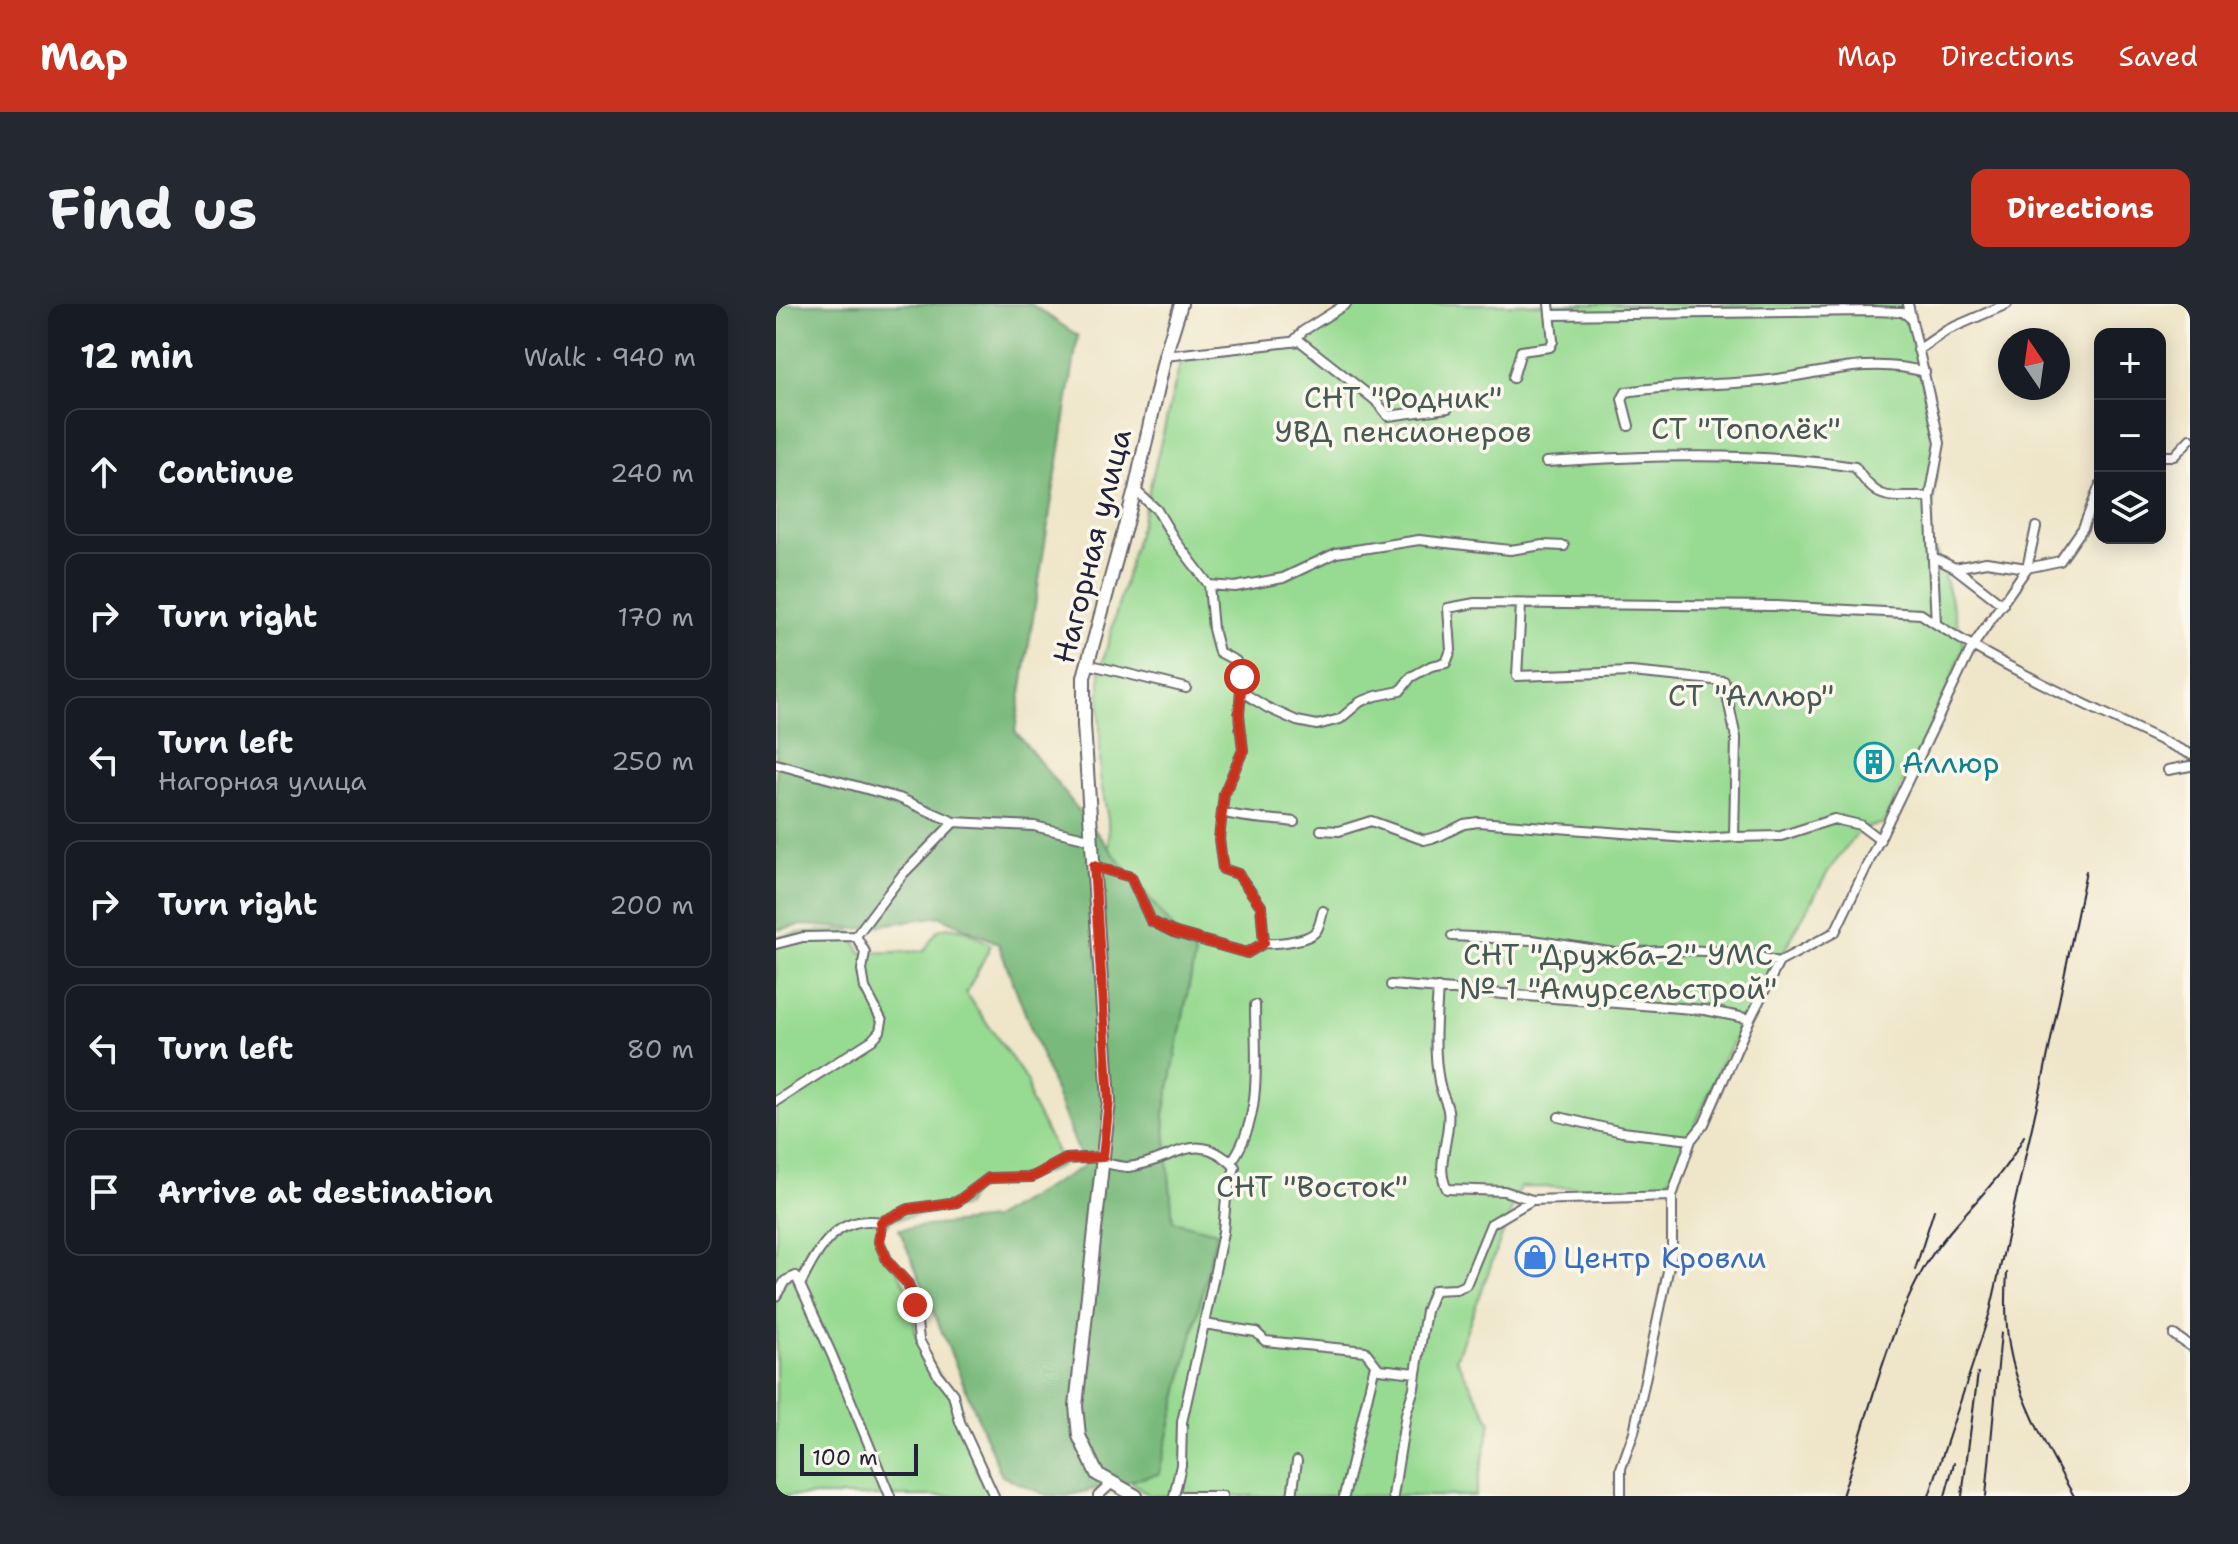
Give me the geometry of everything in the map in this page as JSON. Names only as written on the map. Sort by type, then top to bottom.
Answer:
[{"type":"street","name":"Нагорная улица","points":[[1136,1496],[1097,1474],[1079,1436],[1076,1406],[1109,1101],[1084,725],[1084,677],[1181,304]]},
{"type":"street","points":[[1293,341],[1303,331],[1346,304]]},
{"type":"street","points":[[1513,378],[1521,351],[1550,347],[1553,341],[1549,304]]},
{"type":"street","points":[[1908,304],[1909,317]]},
{"type":"street","points":[[1918,350],[1947,330],[2007,304]]},
{"type":"street","points":[[1550,315],[1903,312],[1914,326],[1940,443],[1930,497],[1936,624]]},
{"type":"street","points":[[1165,356],[1300,341],[1375,400],[1388,416],[1448,408]]},
{"type":"street","points":[[1629,426],[1622,399],[1626,392],[1663,386],[1765,380],[1867,364],[1905,366],[1925,372]]},
{"type":"street","points":[[2166,456],[2174,456],[2190,439]]},
{"type":"street","points":[[1546,462],[1686,457],[1817,462],[1855,467],[1868,488],[1880,496],[1930,497]]},
{"type":"street","points":[[1135,490],[1157,510],[1209,585],[1213,629],[1219,652],[1236,661],[1242,677],[1239,715],[1243,750],[1224,794],[1219,839],[1223,869],[1238,874],[1261,906],[1264,943]]},
{"type":"street","points":[[1955,568],[1986,562],[2027,568],[2060,561],[2083,528],[2094,500]]},
{"type":"street","points":[[1621,1496],[1621,1468],[1634,1432],[1672,1252],[1672,1196],[1691,1140],[1704,1124],[1779,962],[1835,932],[1972,647],[2027,568],[2036,527]]},
{"type":"street","points":[[1209,585],[1235,587],[1283,578],[1336,553],[1419,540],[1510,550],[1543,545],[1564,546]]},
{"type":"street","points":[[1933,557],[1955,568],[2003,605]]},
{"type":"street","points":[[1242,692],[1297,721],[1317,725],[1340,719],[1360,702],[1400,691],[1411,677],[1431,666],[1446,663],[1451,650],[1448,608],[1475,603],[1837,609],[1921,614],[1972,647],[2190,754]]},
{"type":"street","points":[[1521,604],[1517,676],[1631,672],[1724,681],[1736,738],[1734,837]]},
{"type":"street","points":[[1087,664],[1186,688]]},
{"type":"street","points":[[776,764],[899,798],[954,822],[1034,826],[1093,840]]},
{"type":"street","points":[[2168,770],[2190,766]]},
{"type":"street","points":[[1222,812],[1245,819],[1274,818],[1294,822]]},
{"type":"street","points":[[1321,830],[1339,831],[1371,821],[1424,840],[1464,824],[1478,822],[1701,839],[1781,836],[1834,819],[1860,825],[1880,840]]},
{"type":"street","points":[[856,936],[903,874],[954,822]]},
{"type":"street","points":[[1094,866],[1131,877],[1151,921],[1173,932],[1247,953],[1264,943],[1276,944],[1311,936],[1318,930],[1323,911]]},
{"type":"street","points":[[776,944],[803,937],[856,936]]},
{"type":"street","points":[[776,1101],[872,1040],[880,1031],[882,1021],[865,988],[862,970],[865,952],[856,936]]},
{"type":"street","points":[[1452,936],[1532,940],[1616,953],[1684,950],[1745,953],[1779,962]]},
{"type":"street","points":[[1391,985],[1705,1010],[1750,1019]]},
{"type":"street","points":[[1438,988],[1435,1056],[1439,1084],[1448,1111],[1443,1146],[1443,1182],[1447,1189],[1504,1191],[1532,1200],[1672,1196]]},
{"type":"street","points":[[1228,1160],[1234,1158],[1246,1140],[1254,1114],[1255,1005]]},
{"type":"street","points":[[1559,1117],[1622,1132],[1691,1140]]},
{"type":"street","points":[[801,1283],[819,1248],[834,1233],[863,1219],[881,1222],[909,1209],[957,1202],[989,1178],[1032,1177],[1066,1159],[1103,1160],[1125,1167],[1200,1145],[1222,1154],[1235,1167],[1226,1198],[1223,1232],[1182,1422],[1181,1465],[1174,1496]]},
{"type":"street","points":[[1393,1496],[1426,1311],[1434,1290],[1456,1289],[1466,1285],[1491,1224],[1532,1200]]},
{"type":"street","points":[[881,1222],[879,1242],[888,1262],[908,1284],[915,1305],[919,1340],[938,1375],[953,1394],[960,1422],[994,1496]]},
{"type":"street","points":[[776,1296],[785,1281],[796,1276],[890,1496]]},
{"type":"street","points":[[1204,1324],[1256,1332],[1265,1341],[1365,1351],[1379,1369],[1416,1373]]},
{"type":"street","points":[[2174,1335],[2190,1346]]},
{"type":"street","points":[[1344,1496],[1375,1365]]},
{"type":"street","points":[[1292,1496],[1297,1461]]},
{"type":"street","points":[[1098,1496],[1112,1483]]},
{"type":"street","points":[[1184,1496],[1222,1496]]},
{"type":"green space","points":[[776,304],[1031,304],[1078,336],[1015,731],[1195,955],[1164,1115],[1173,1221],[1217,1232],[1159,1474],[1066,1496],[1048,1496],[1002,1476],[899,1229],[992,1219],[1084,1166],[998,943],[939,916],[857,929],[803,925],[776,930]]},
{"type":"green space","points":[[1352,304],[1904,304],[1938,451],[1929,550],[1937,551],[1964,647],[1943,700],[1884,823],[1860,830],[1829,870],[1722,1062],[1675,1172],[1663,1185],[1648,1188],[1520,1187],[1456,1359],[1491,1422],[1475,1496],[1150,1496],[1111,1466],[1110,880],[1108,819],[1100,777],[1100,672],[1181,360],[1278,348],[1304,336]]},
{"type":"green space","points":[[947,927],[968,931],[991,945],[966,993],[1028,1082],[1030,1100],[1063,1164],[1039,1175],[986,1184],[970,1196],[965,1206],[892,1220],[878,1233],[911,1296],[916,1336],[949,1392],[971,1447],[978,1474],[991,1496],[776,1496],[776,937],[809,931],[850,931],[861,953],[924,951],[938,930]]},
{"type":"railway","points":[[1929,1496],[1990,1312],[2086,871]]},
{"type":"railway","points":[[1842,1496],[1879,1376],[1914,1287],[1939,1245],[2003,1170],[2024,1136]]},
{"type":"railway","points":[[1915,1270],[1934,1210]]},
{"type":"railway","points":[[2007,1273],[2007,1327],[2017,1377],[2038,1430],[2074,1496]]},
{"type":"railway","points":[[1986,1496],[2001,1333]]},
{"type":"railway","points":[[1962,1496],[1978,1373]]},
{"type":"railway","points":[[1945,1496],[1954,1463]]},
{"type":"place","name":"Аллюр","points":[[1874,762]]},
{"type":"place","name":"Центр Кровли","points":[[1535,1257]]},
{"type":"route","points":[[915,1305],[908,1284],[888,1262],[879,1242],[881,1222],[909,1209],[957,1202],[989,1178],[1032,1177],[1066,1159],[1103,1157],[1109,1101],[1094,866],[1131,877],[1151,921],[1173,932],[1247,953],[1264,943],[1261,906],[1238,874],[1223,869],[1219,839],[1224,794],[1243,750],[1239,715],[1242,677]]},
{"type":"park label","name":"СНТ \"Родник\" УВД пенсионеров","points":[[1403,414]]},
{"type":"park label","name":"СТ \"Тополёк\"","points":[[1746,428]]},
{"type":"park label","name":"СТ \"Аллюр\"","points":[[1751,695]]},
{"type":"park label","name":"СНТ \"Дружба-2\" УМС № 1 \"Амурсельстрой\"","points":[[1618,971]]},
{"type":"park label","name":"СНТ \"Восток\"","points":[[1312,1186]]}]
